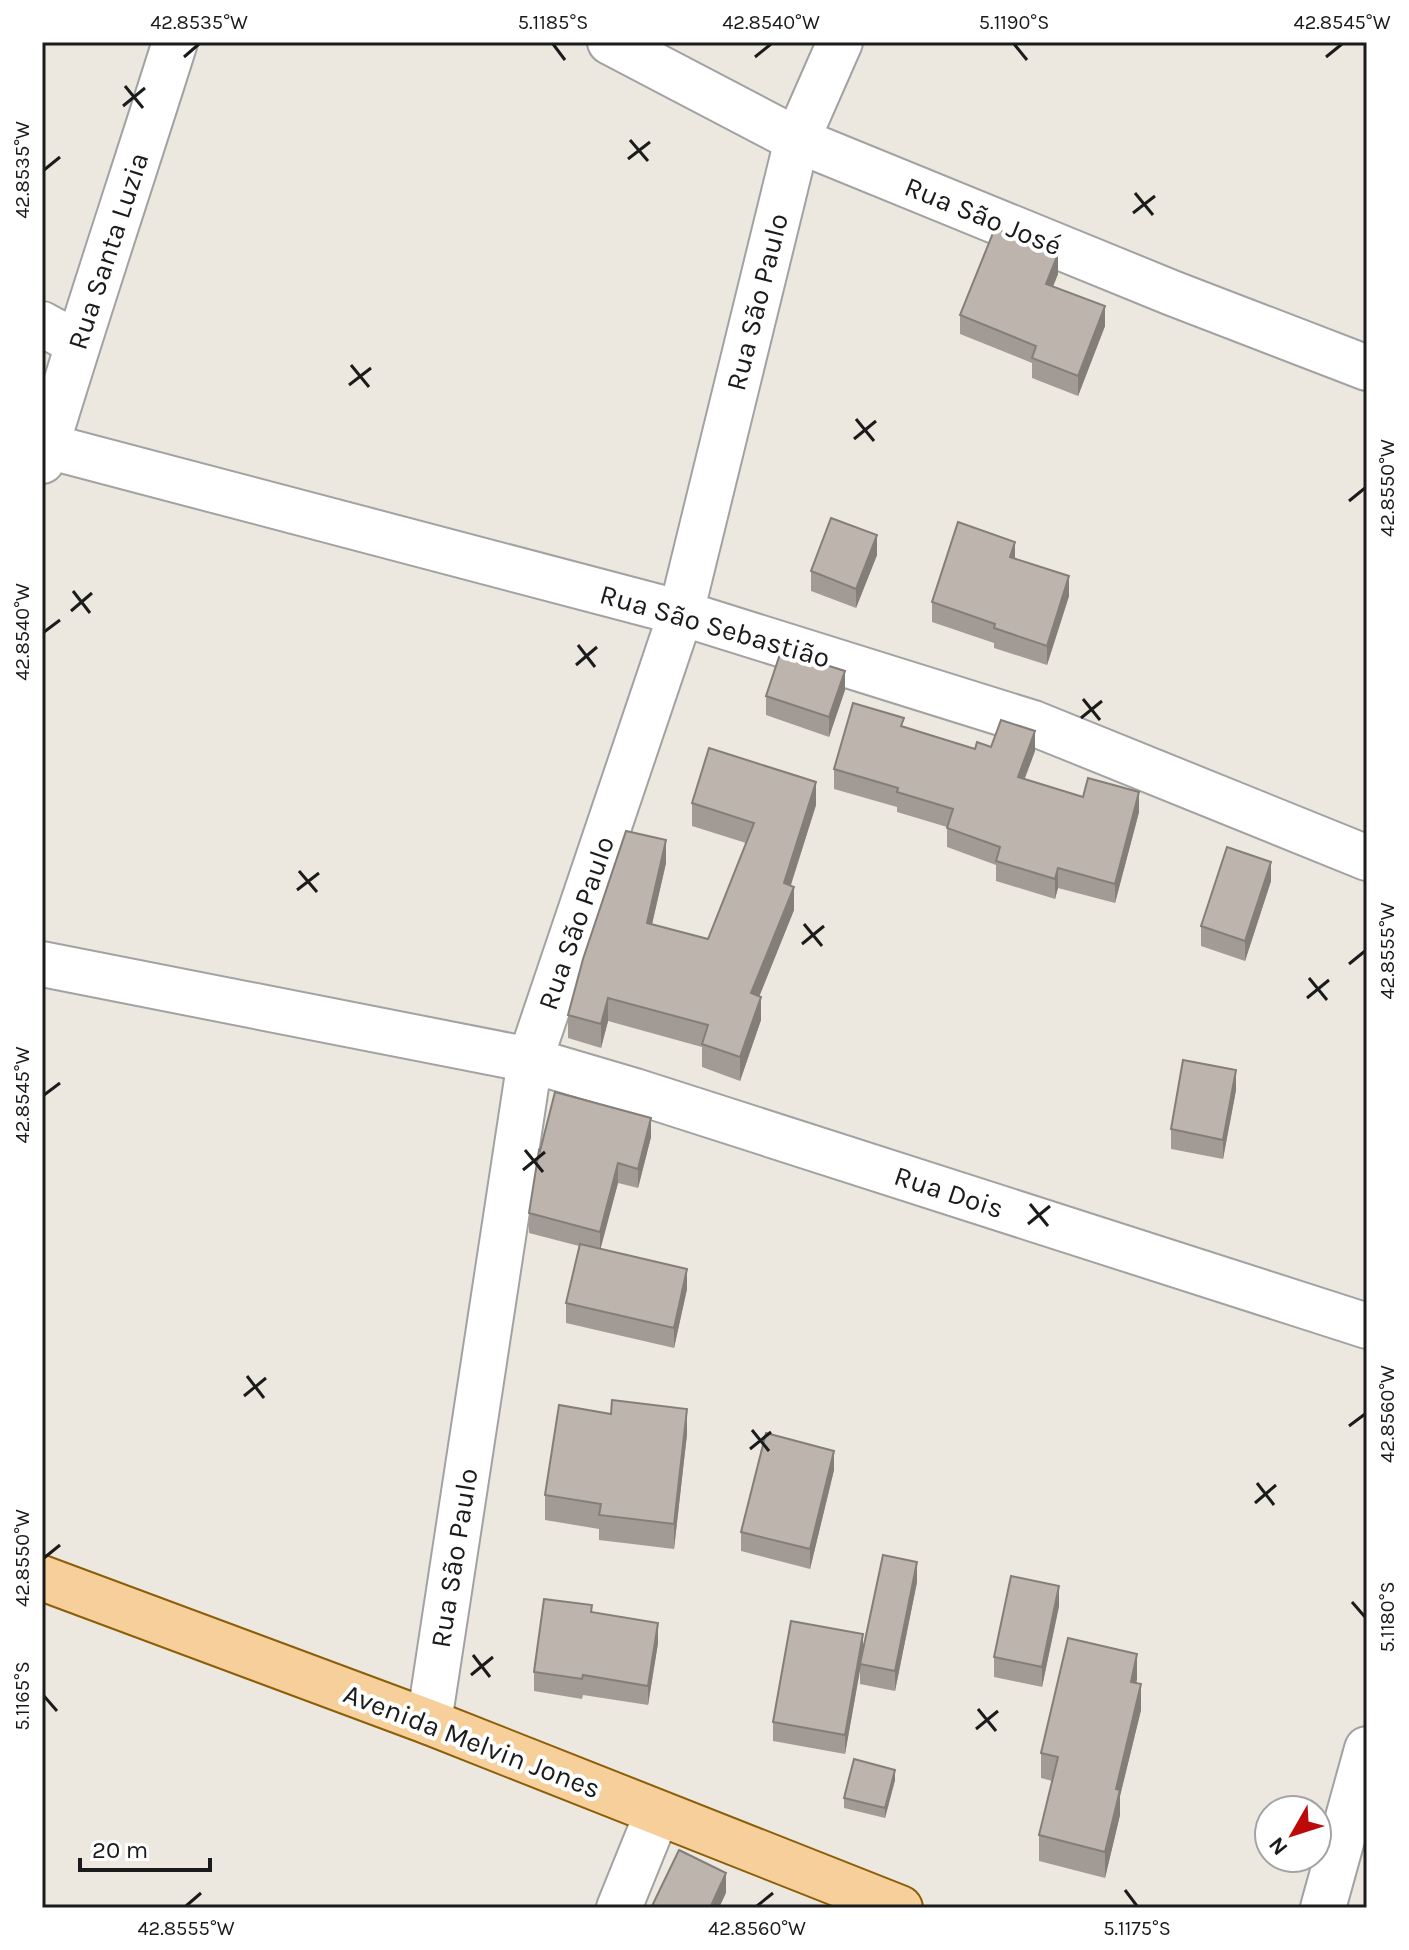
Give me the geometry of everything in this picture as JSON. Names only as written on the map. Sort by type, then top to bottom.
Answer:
[{"type":"main road","name":"Avenida Melvin Jones","points":[[42,1578],[429,1722],[900,1908]]},
{"type":"street","name":"Rua Santa Luzia","points":[[44,454],[60,334],[133,175],[175,42]]},
{"type":"street","name":"Rua São José","points":[[610,42],[797,140],[1172,293],[1367,368]]},
{"type":"street","name":"Rua São Paulo","points":[[429,1722],[530,1060],[681,613],[797,140],[840,42]]},
{"type":"street","name":"Rua São Sebastião","points":[[44,454],[681,613],[1033,723],[1367,858]]},
{"type":"street","name":"Rua Dois","points":[[42,964],[530,1060],[1367,1326]]},
{"type":"street","points":[[1323,1908],[1367,1749]]},
{"type":"street","points":[[619,1908],[657,1814]]},
{"type":"building","points":[[995,228],[1058,254],[1046,284],[1105,306],[1078,376],[1032,358],[1036,346],[960,315]]},
{"type":"building","points":[[831,518],[877,535],[856,589],[811,571]]},
{"type":"building","points":[[958,522],[1015,542],[1010,557],[1069,576],[1047,646],[932,602]]},
{"type":"building","points":[[781,651],[845,671],[829,717],[766,696]]},
{"type":"building","points":[[853,703],[904,718],[901,726],[975,749],[977,742],[991,747],[1001,720],[1035,731],[1018,777],[1083,797],[1088,778],[1139,792],[1115,884],[1058,868],[1055,879],[996,861],[1000,847],[947,828],[953,809],[834,769]]},
{"type":"building","points":[[709,748],[816,782],[784,883],[794,887],[751,993],[761,997],[740,1057],[702,1044],[708,1025],[608,998],[601,1024],[568,1015],[583,959],[626,831],[666,840],[647,923],[708,939],[754,823],[692,803]]},
{"type":"building","points":[[1227,847],[1271,862],[1245,941],[1201,926]]},
{"type":"building","points":[[1183,1060],[1236,1070],[1223,1140],[1171,1129]]},
{"type":"building","points":[[555,1092],[651,1118],[638,1169],[618,1163],[600,1232],[529,1213],[539,1150]]},
{"type":"building","points":[[580,1244],[687,1269],[674,1328],[566,1303]]},
{"type":"building","points":[[612,1400],[687,1409],[674,1524],[599,1515],[601,1504],[545,1495],[559,1405],[611,1414]]},
{"type":"building","points":[[766,1433],[834,1451],[810,1549],[741,1532]]},
{"type":"building","points":[[883,1555],[917,1562],[895,1671],[860,1664]]},
{"type":"building","points":[[1011,1576],[1059,1586],[1042,1667],[994,1657]]},
{"type":"building","points":[[544,1599],[592,1605],[591,1612],[658,1623],[648,1686],[583,1675],[582,1679],[534,1672]]},
{"type":"building","points":[[791,1621],[863,1634],[845,1735],[773,1722]]},
{"type":"building","points":[[1068,1638],[1137,1654],[1131,1682],[1141,1684],[1116,1789],[1120,1790],[1105,1852],[1039,1835],[1058,1757],[1041,1753]]},
{"type":"building","points":[[854,1759],[895,1770],[885,1808],[844,1798]]},
{"type":"building","points":[[679,1850],[726,1873],[710,1908],[651,1908]]}]
